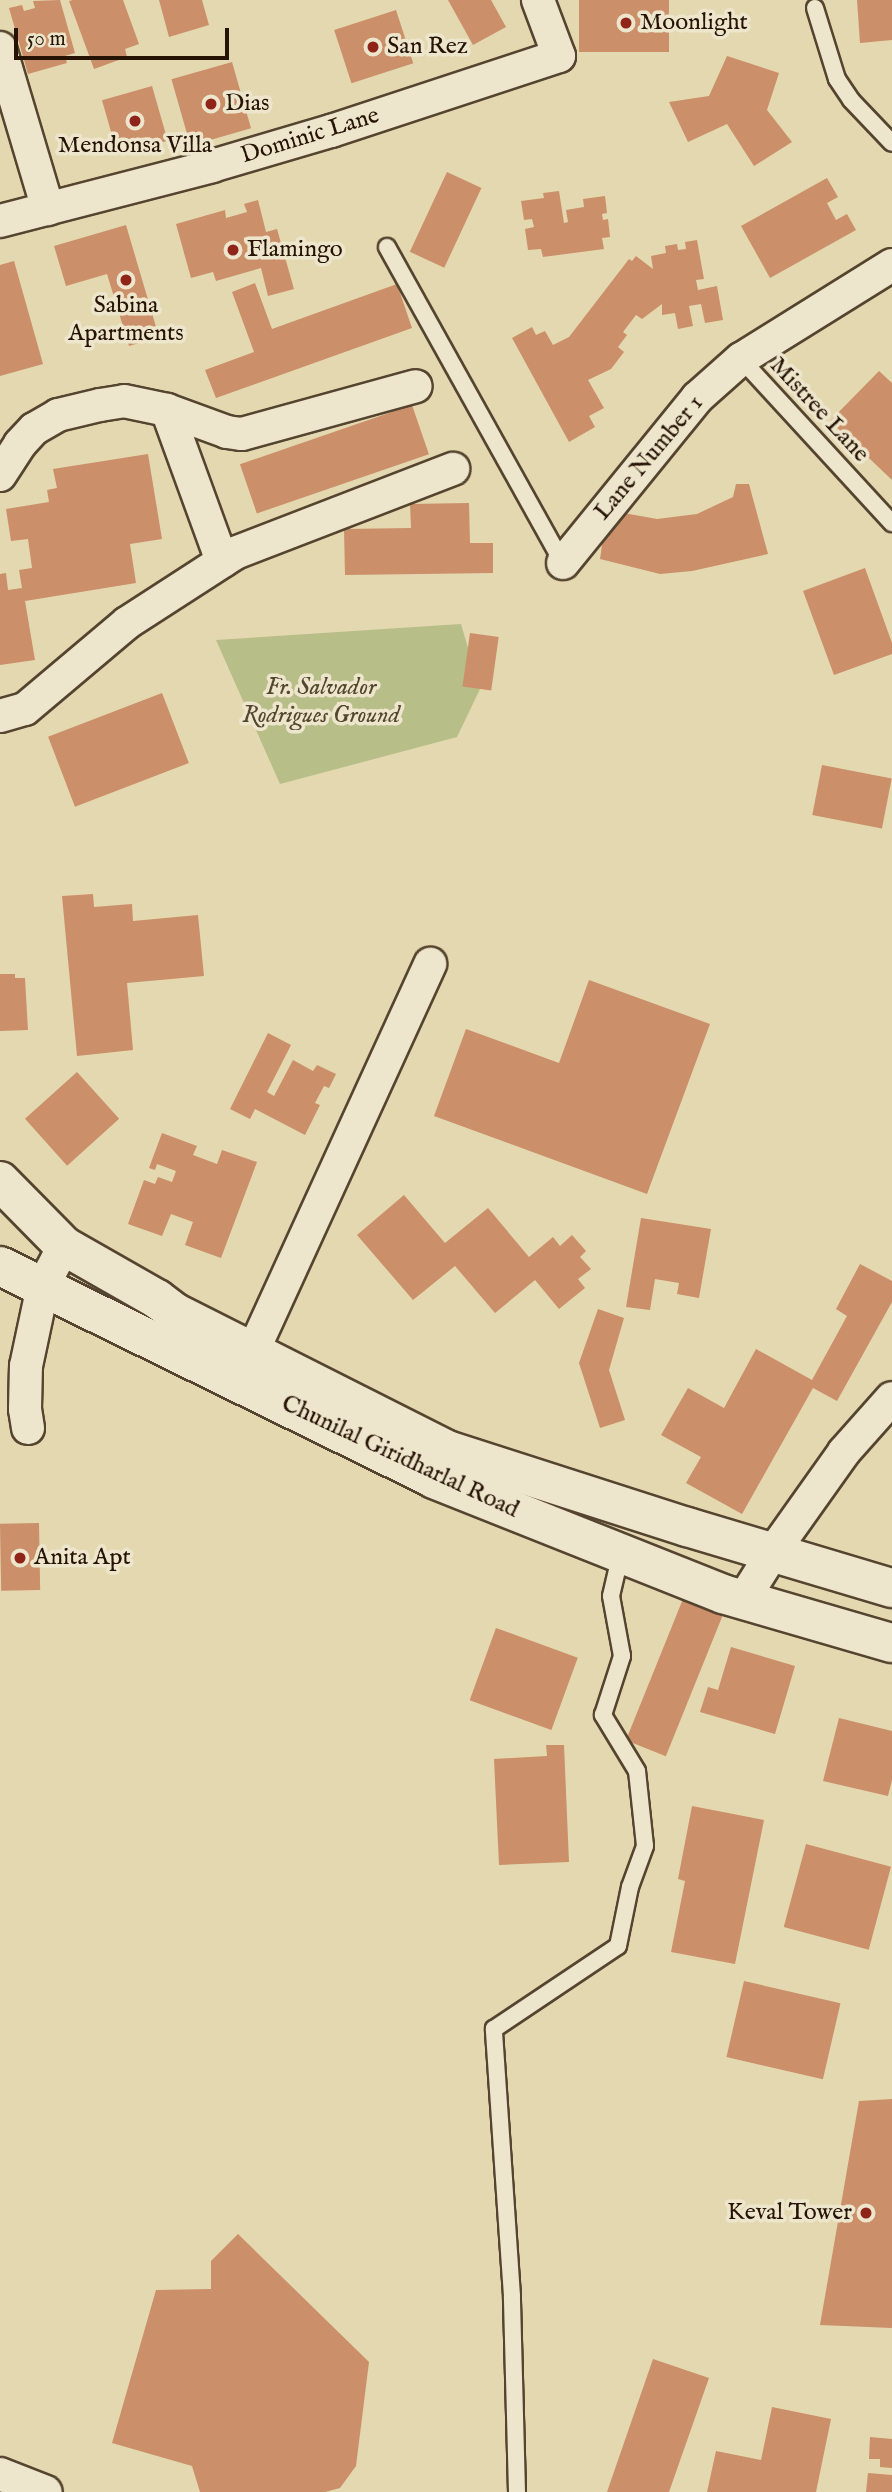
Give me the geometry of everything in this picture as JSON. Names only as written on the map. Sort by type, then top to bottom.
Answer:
[{"type":"main road","name":"Chunilal Giridharlal Road","points":[[0,1181],[64,1246],[174,1312],[447,1450],[892,1588]]},
{"type":"main road","name":"Chunilal Giridharlal Road","points":[[0,1266],[434,1479],[743,1600],[892,1643]]},
{"type":"street","name":"Dominic Lane","points":[[0,221],[212,166],[331,131],[559,56],[538,0]]},
{"type":"street","points":[[0,48],[48,209]]},
{"type":"street","name":"Lane Number 1","points":[[563,562],[697,398],[741,359],[892,265]]},
{"type":"street","points":[[0,475],[20,444],[34,429],[58,415],[124,401],[167,410],[227,432],[242,434],[416,386]]},
{"type":"street","points":[[167,410],[222,561]]},
{"type":"street","points":[[0,716],[25,709],[43,697],[117,631],[235,553],[453,469]]},
{"type":"street","points":[[253,1351],[430,964]]},
{"type":"street","points":[[28,1428],[24,1409],[26,1366],[43,1286],[64,1246]]},
{"type":"street","points":[[743,1600],[773,1552],[844,1452],[892,1398]]},
{"type":"street","points":[[0,2474],[46,2492]]},
{"type":"lane","points":[[815,8],[837,79],[851,100],[892,144]]},
{"type":"lane","points":[[387,247],[563,562]]},
{"type":"lane","name":"Mistree Lane","points":[[741,359],[892,523]]},
{"type":"lane","points":[[517,2492],[512,2296],[494,2029],[618,1946],[630,1887],[646,1846],[637,1771],[603,1715],[622,1656],[611,1596],[621,1553]]},
{"type":"green space","name":"Fr. Salvador Rodrigues Ground","points":[[461,624],[480,689],[457,737],[280,784],[216,640]]},
{"type":"building","points":[[60,0],[75,53],[65,56],[67,63],[28,74],[9,8],[22,5],[24,11],[35,8],[33,1]]},
{"type":"building","points":[[123,0],[139,44],[125,49],[127,57],[94,69],[69,1]]},
{"type":"building","points":[[159,0],[202,0],[209,25],[169,37]]},
{"type":"building","points":[[448,0],[491,0],[506,27],[473,45]]},
{"type":"building","name":"Moonlight","points":[[579,0],[669,0],[669,52],[579,52]]},
{"type":"building","points":[[857,0],[892,0],[892,40],[860,43]]},
{"type":"building","name":"San Rez","points":[[396,10],[413,63],[351,83],[334,30]]},
{"type":"building","points":[[727,56],[779,73],[767,110],[792,142],[754,166],[727,124],[688,142],[669,102],[709,96]]},
{"type":"building","name":"Dias","points":[[232,62],[251,128],[190,146],[171,79]]},
{"type":"building","name":"Mendonsa Villa","points":[[152,86],[168,141],[118,155],[102,100]]},
{"type":"building","points":[[447,172],[481,188],[444,268],[410,252]]},
{"type":"building","points":[[827,178],[838,197],[827,203],[836,220],[847,214],[856,230],[770,278],[741,226]]},
{"type":"building","points":[[559,191],[564,223],[568,222],[566,210],[584,207],[583,199],[605,196],[607,213],[602,214],[603,220],[608,219],[610,237],[602,238],[604,249],[543,257],[541,249],[528,250],[525,229],[534,227],[532,219],[524,220],[521,201],[544,198],[543,193]]},
{"type":"building","name":"Flamingo","points":[[258,200],[266,232],[277,229],[294,289],[268,296],[261,268],[216,281],[213,272],[191,278],[176,224],[225,210],[226,218],[247,212],[244,204]]},
{"type":"building","name":"Sabina Apartments","points":[[126,225],[159,337],[129,346],[107,274],[66,286],[54,246]]},
{"type":"building","points":[[697,240],[704,279],[696,280],[698,290],[717,286],[723,320],[705,323],[701,304],[689,306],[693,326],[678,329],[675,313],[662,315],[662,304],[642,319],[636,315],[623,332],[627,335],[618,347],[624,352],[611,369],[588,380],[604,408],[589,416],[595,427],[569,442],[512,338],[532,327],[536,335],[545,331],[553,345],[569,337],[629,259],[632,261],[636,256],[653,269],[651,256],[666,253],[665,246],[677,244],[678,250],[686,249],[685,242]]},
{"type":"building","points":[[14,261],[43,364],[0,376],[0,265]]},
{"type":"building","points":[[255,283],[272,329],[397,284],[412,328],[216,398],[205,370],[254,352],[232,292]]},
{"type":"building","points":[[879,371],[892,383],[892,480],[830,421]]},
{"type":"building","points":[[412,405],[429,454],[257,513],[240,464]]},
{"type":"building","points":[[148,454],[162,539],[130,544],[136,583],[25,601],[35,660],[0,665],[0,574],[6,573],[8,590],[22,588],[19,570],[32,568],[28,539],[11,541],[6,509],[49,502],[47,490],[57,488],[53,469]]},
{"type":"building","points":[[736,484],[749,484],[768,554],[692,571],[660,574],[600,559],[607,510],[657,519],[697,514],[733,497]]},
{"type":"building","points":[[469,503],[470,543],[493,543],[493,573],[345,575],[344,529],[411,528],[410,504]]},
{"type":"building","points":[[865,568],[892,643],[892,654],[834,675],[803,591]]},
{"type":"building","points":[[470,633],[499,637],[491,691],[462,686]]},
{"type":"building","points":[[162,693],[189,763],[75,807],[48,737]]},
{"type":"building","points":[[822,765],[892,779],[882,829],[812,815]]},
{"type":"building","points":[[93,894],[94,907],[132,904],[133,921],[198,915],[204,976],[127,983],[133,1050],[77,1056],[62,896]]},
{"type":"building","points":[[0,974],[15,974],[15,978],[25,978],[28,1030],[0,1031]]},
{"type":"building","points":[[589,980],[710,1024],[647,1194],[434,1116],[466,1029],[559,1063]]},
{"type":"building","points":[[268,1033],[291,1045],[267,1092],[274,1096],[293,1060],[313,1071],[317,1065],[336,1074],[329,1088],[324,1086],[315,1103],[320,1105],[305,1135],[255,1109],[250,1119],[230,1109]]},
{"type":"building","points":[[77,1072],[119,1119],[67,1166],[25,1119]]},
{"type":"building","points":[[162,1133],[197,1146],[193,1155],[217,1164],[222,1150],[257,1162],[221,1258],[185,1245],[193,1222],[171,1214],[162,1236],[128,1224],[144,1180],[155,1184],[158,1177],[172,1182],[176,1171],[157,1164],[155,1170],[149,1168]]},
{"type":"building","points":[[404,1195],[445,1243],[488,1208],[529,1257],[553,1237],[560,1246],[572,1235],[586,1251],[580,1257],[591,1269],[578,1279],[585,1288],[559,1309],[535,1280],[495,1313],[455,1266],[413,1300],[357,1235]]},
{"type":"building","points":[[641,1218],[711,1229],[699,1298],[677,1294],[679,1283],[655,1279],[650,1310],[626,1307]]},
{"type":"building","points":[[860,1264],[892,1281],[892,1302],[837,1401],[813,1388],[742,1514],[686,1483],[701,1457],[661,1435],[688,1388],[724,1408],[756,1349],[812,1380],[847,1316],[836,1309]]},
{"type":"building","points":[[598,1309],[624,1318],[609,1370],[625,1420],[600,1428],[579,1363]]},
{"type":"building","name":"Anita Apt","points":[[39,1523],[40,1590],[1,1591],[0,1524]]},
{"type":"building","points":[[687,1589],[727,1605],[666,1756],[626,1740]]},
{"type":"building","points":[[496,1628],[578,1658],[551,1730],[470,1700]]},
{"type":"building","points":[[731,1647],[795,1666],[775,1734],[700,1712],[708,1687],[718,1690]]},
{"type":"building","points":[[839,1718],[892,1731],[892,1780],[888,1796],[823,1781]]},
{"type":"building","points":[[546,1745],[564,1745],[569,1862],[499,1865],[494,1759],[547,1756]]},
{"type":"building","points":[[692,1806],[764,1820],[735,1964],[671,1952],[685,1881],[678,1879]]},
{"type":"building","points":[[806,1844],[891,1867],[869,1950],[784,1927]]},
{"type":"building","points":[[744,1981],[840,2003],[823,2079],[726,2057]]},
{"type":"building","name":"Keval Tower","points":[[892,2099],[892,2328],[820,2325],[859,2101]]},
{"type":"building","points":[[238,2234],[369,2362],[356,2466],[340,2488],[325,2492],[200,2492],[192,2466],[112,2443],[156,2290],[211,2289],[211,2261]]},
{"type":"building","points":[[653,2359],[709,2378],[669,2492],[607,2492]]},
{"type":"building","points":[[772,2407],[831,2419],[816,2492],[707,2492],[716,2451],[761,2460]]},
{"type":"building","points":[[870,2437],[892,2439],[892,2468],[880,2467],[880,2459],[869,2459]]},
{"type":"building","points":[[868,2473],[892,2475],[892,2492],[866,2492]]},
{"type":"place","name":"Moonlight","points":[[626,23]]},
{"type":"place","name":"San Rez","points":[[373,47]]},
{"type":"place","name":"Dias","points":[[211,104]]},
{"type":"place","name":"Mendonsa Villa","points":[[135,121]]},
{"type":"place","name":"Flamingo","points":[[233,250]]},
{"type":"place","name":"Sabina Apartments","points":[[126,280]]},
{"type":"place","name":"Anita Apt","points":[[20,1558]]},
{"type":"place","name":"Keval Tower","points":[[866,2213]]}]
